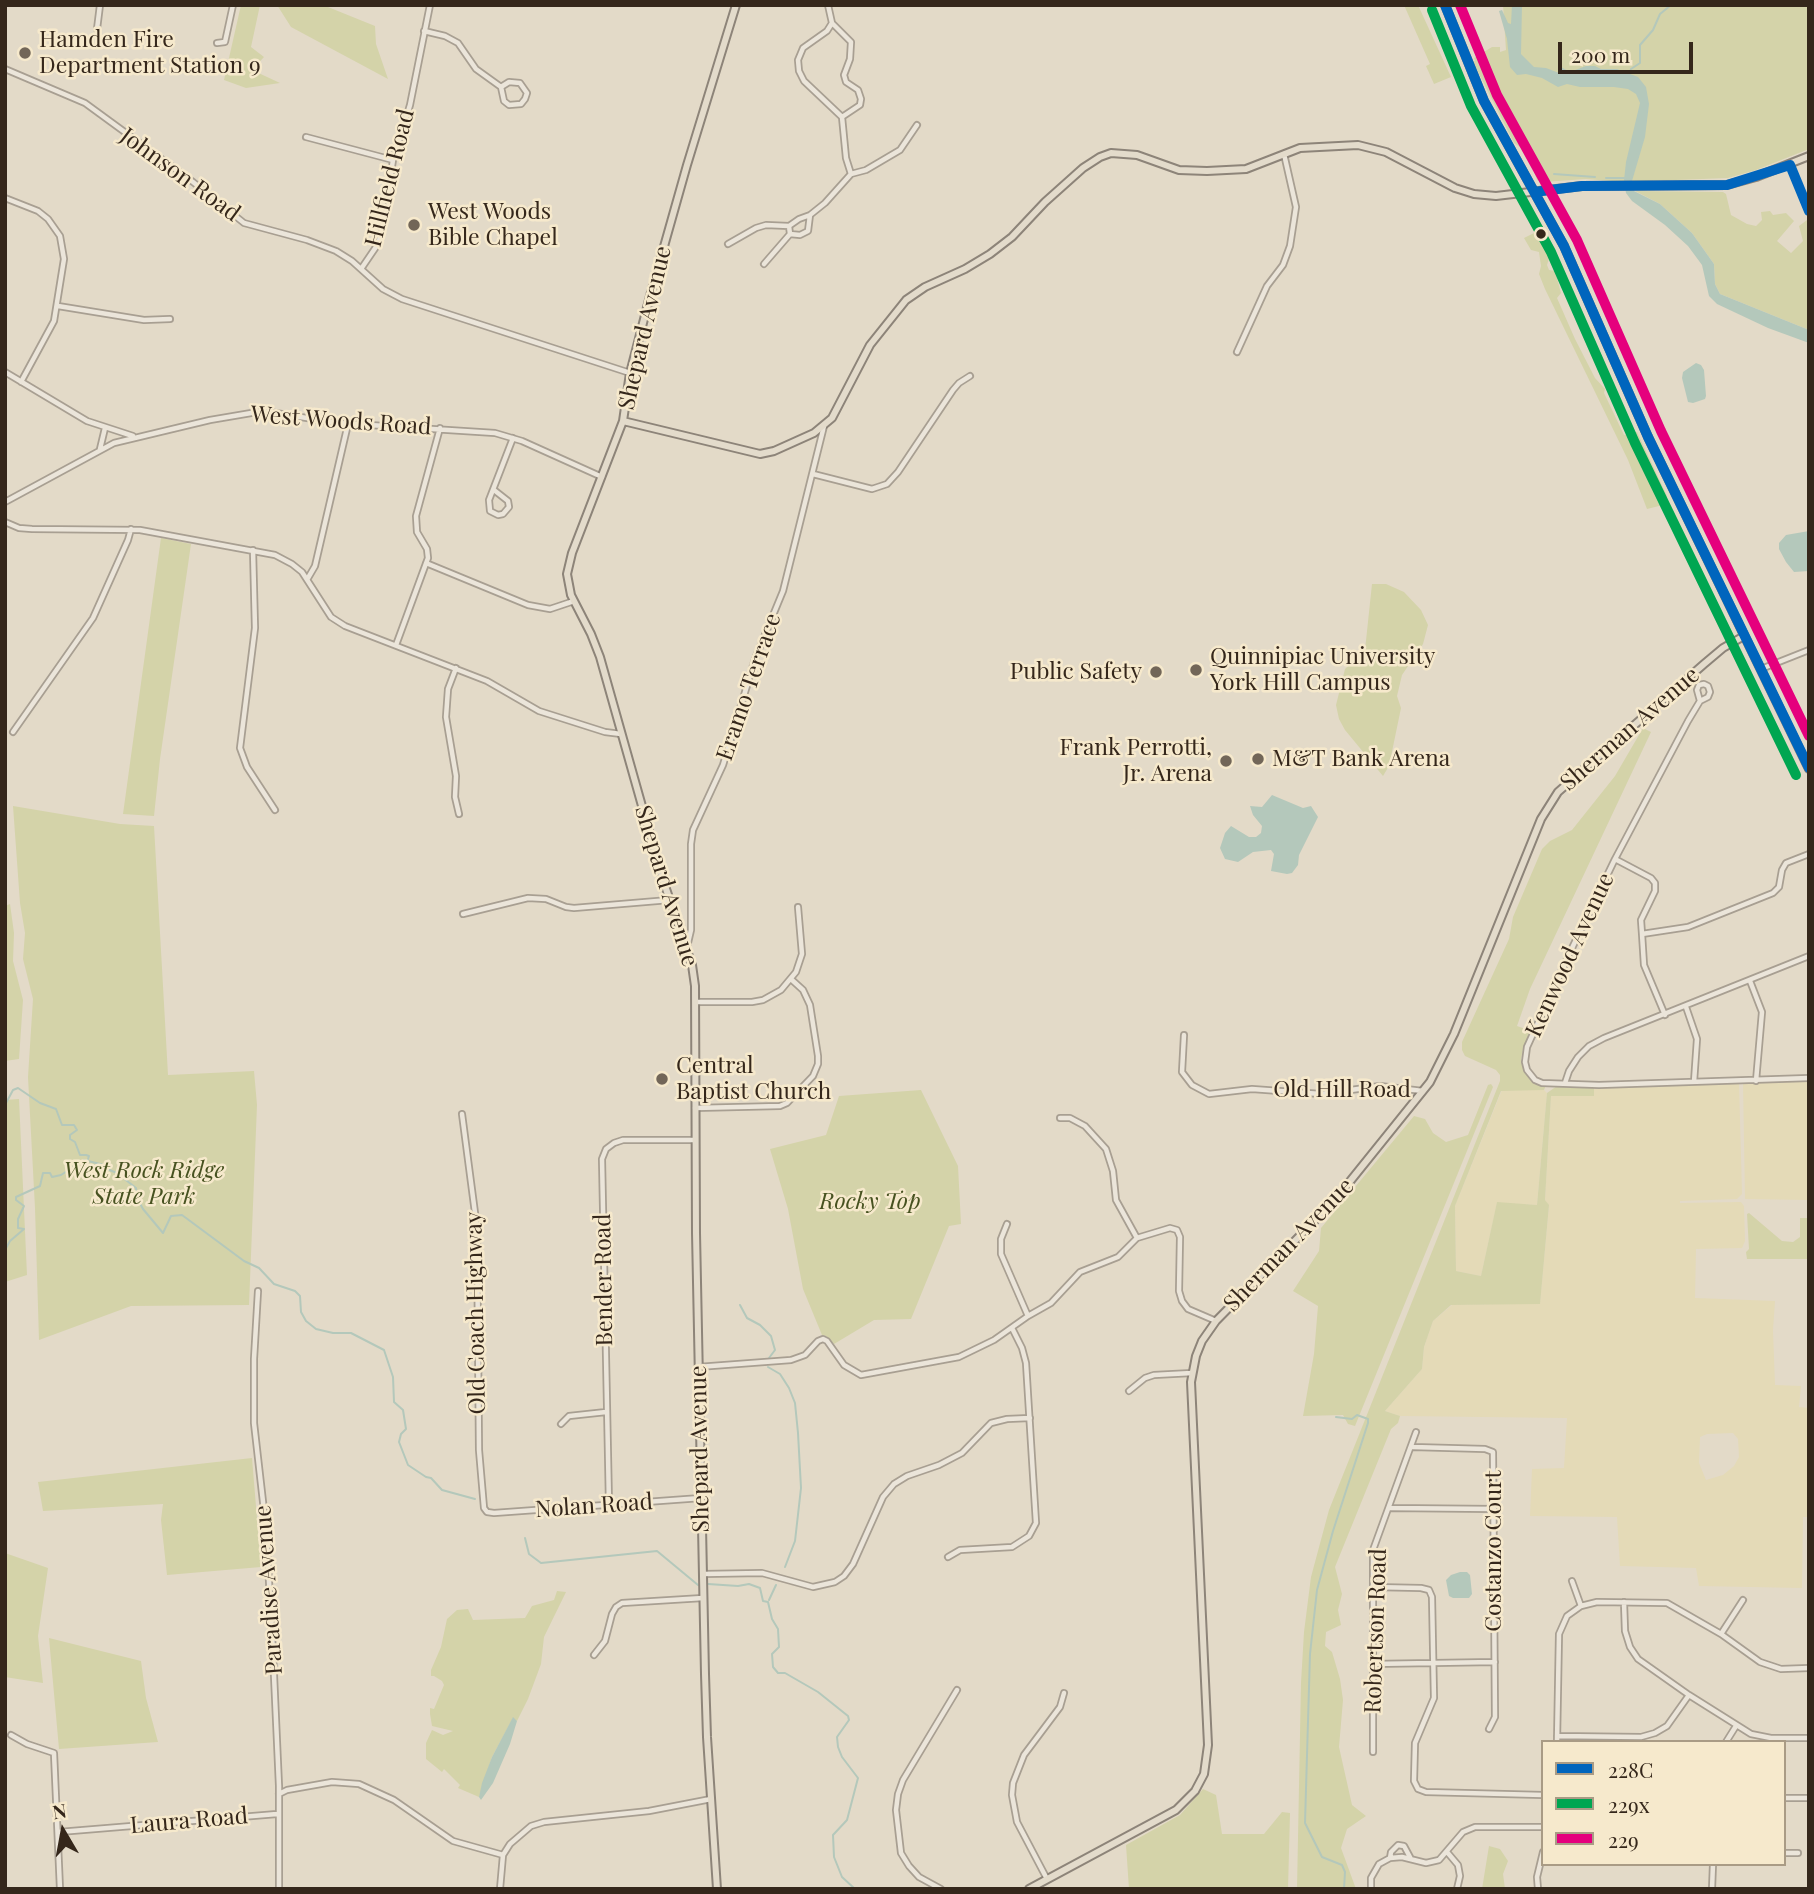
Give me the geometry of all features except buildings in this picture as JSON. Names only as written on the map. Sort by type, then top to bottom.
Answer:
[{"type":"highway","points":[[1445,5],[1484,101],[1564,246],[1648,437],[1809,769]]},
{"type":"main road","name":"Shepard Avenue","points":[[717,1889],[707,1737],[703,1598],[694,974],[669,900],[595,643],[568,587],[568,567],[623,421],[630,373],[670,226],[736,5]]},
{"type":"main road","points":[[623,421],[760,454],[784,447],[824,426],[840,405],[870,345],[899,307],[925,287],[973,265],[1000,246],[1056,192],[1091,162],[1105,155],[1121,153],[1144,157],[1179,170],[1223,171],[1252,167],[1306,147],[1370,147],[1464,191],[1496,196],[1571,187],[1727,185],[1790,165],[1809,156]]},
{"type":"main road","name":"Sherman Avenue","points":[[1029,1889],[1176,1810],[1195,1791],[1204,1774],[1208,1745],[1192,1373],[1199,1349],[1216,1321],[1323,1214],[1424,1091],[1449,1047],[1546,809],[1568,781],[1723,648],[1744,636]]},
{"type":"street","points":[[97,29],[100,5]]},
{"type":"street","points":[[217,43],[225,43],[233,5]]},
{"type":"street","name":"Hillfield Road","points":[[430,5],[410,105],[393,160],[389,204],[373,252],[361,269],[383,289],[402,299],[630,373]]},
{"type":"street","points":[[828,5],[832,23],[851,42],[852,50],[844,75],[846,82],[858,90],[861,99],[860,105],[842,117]]},
{"type":"street","points":[[832,23],[827,31],[803,48],[798,60],[799,71],[804,81],[842,117],[850,174]]},
{"type":"street","points":[[424,30],[458,43],[476,69],[501,86],[504,101],[509,105],[520,104],[525,99],[527,93],[520,83],[509,82],[501,86]]},
{"type":"street","name":"Johnson Road","points":[[5,69],[85,103],[200,187],[240,220],[327,247],[344,255],[361,269]]},
{"type":"street","points":[[728,244],[755,228],[766,225],[789,226],[810,215],[825,203],[850,174],[866,170],[900,150],[917,125]]},
{"type":"street","points":[[306,137],[393,160]]},
{"type":"street","points":[[1237,352],[1265,290],[1283,265],[1290,246],[1296,211],[1284,153]]},
{"type":"street","points":[[1790,165],[1809,212]]},
{"type":"street","points":[[5,198],[38,211],[48,219],[60,236],[64,259],[58,306],[49,334],[21,382]]},
{"type":"street","points":[[790,234],[800,235],[808,231],[810,215]]},
{"type":"street","points":[[764,264],[790,234],[789,226]]},
{"type":"street","points":[[58,306],[144,320],[170,319]]},
{"type":"street","points":[[5,372],[79,416],[134,437]]},
{"type":"street","points":[[813,474],[867,488],[878,488],[887,484],[898,472],[953,390],[970,376]]},
{"type":"street","name":"West Woods Road","points":[[5,502],[100,450],[134,437],[263,411],[348,423],[480,430],[513,438],[602,477]]},
{"type":"street","points":[[308,578],[315,566],[348,423]]},
{"type":"street","name":"Eramo Terrace","points":[[687,948],[691,930],[693,830],[723,765],[755,659],[783,591],[824,426]]},
{"type":"street","points":[[100,450],[105,428]]},
{"type":"street","points":[[396,645],[426,563],[428,553],[417,532],[416,516],[440,428]]},
{"type":"street","points":[[494,490],[508,501],[509,507],[503,514],[494,514],[489,506],[494,490],[513,438]]},
{"type":"street","points":[[5,522],[19,528],[33,529],[131,529],[253,550],[285,560],[308,578],[335,621],[498,686],[539,711],[605,732],[621,734]]},
{"type":"street","points":[[13,732],[93,618],[131,529]]},
{"type":"street","points":[[253,550],[255,628],[240,748],[247,767],[275,810]]},
{"type":"street","points":[[426,563],[528,605],[550,608],[574,601]]},
{"type":"street","points":[[1760,669],[1809,650]]},
{"type":"street","points":[[456,668],[448,689],[446,717],[459,814]]},
{"type":"street","name":"Kenwood Avenue","points":[[1700,701],[1615,859],[1527,1047],[1527,1070],[1535,1080],[1542,1083],[1809,1078]]},
{"type":"street","points":[[1642,934],[1688,928],[1773,893],[1779,887],[1786,863],[1809,854]]},
{"type":"street","points":[[1615,859],[1651,878],[1655,883],[1641,920],[1644,965],[1665,1015]]},
{"type":"street","points":[[463,914],[528,898],[546,899],[574,908],[669,900]]},
{"type":"street","points":[[696,1002],[763,1000],[782,990],[792,980],[802,954],[798,907]]},
{"type":"street","points":[[1565,1083],[1577,1058],[1589,1046],[1604,1038],[1809,956]]},
{"type":"street","points":[[695,1108],[780,1106],[787,1103],[813,1076],[818,1056],[810,1005],[803,990],[792,980]]},
{"type":"street","points":[[1750,981],[1762,1013],[1756,1081]]},
{"type":"street","points":[[1686,1007],[1697,1039],[1694,1082]]},
{"type":"street","name":"Old Hill Road","points":[[1184,1035],[1182,1072],[1192,1085],[1209,1094],[1252,1089],[1321,1094],[1380,1086],[1424,1091]]},
{"type":"street","name":"Old Coach Highway","points":[[462,1114],[477,1228],[479,1450],[482,1501],[487,1512]]},
{"type":"street","points":[[1060,1118],[1070,1118],[1085,1126],[1106,1149],[1113,1171],[1116,1200],[1137,1238]]},
{"type":"street","name":"Bender Road","points":[[609,1504],[602,1159],[606,1149],[623,1140],[695,1140]]},
{"type":"street","points":[[1007,1224],[1001,1239],[1001,1254],[1028,1316]]},
{"type":"street","points":[[698,1367],[791,1360],[805,1355],[823,1339],[844,1365],[865,1376],[959,1357],[981,1348],[1051,1303],[1080,1272],[1118,1257],[1137,1238],[1165,1229],[1177,1230],[1181,1242],[1181,1299],[1188,1308],[1216,1321]]},
{"type":"street","name":"Paradise Avenue","points":[[258,1291],[254,1423],[268,1563],[279,1794],[279,1889]]},
{"type":"street","points":[[948,1558],[960,1550],[1012,1547],[1033,1531],[1037,1511],[1025,1356],[1012,1328]]},
{"type":"street","points":[[1129,1391],[1145,1378],[1154,1375],[1192,1373]]},
{"type":"street","points":[[561,1424],[569,1416],[606,1412]]},
{"type":"street","points":[[703,1574],[762,1573],[813,1587],[835,1582],[844,1576],[853,1564],[883,1497],[894,1485],[907,1476],[939,1465],[962,1453],[991,1423],[1030,1418]]},
{"type":"street","name":"Robertson Road","points":[[1373,1752],[1373,1550],[1413,1447],[1416,1432]]},
{"type":"street","name":"Costanzo Court","points":[[1413,1447],[1485,1449],[1493,1452],[1495,1717],[1489,1729]]},
{"type":"street","name":"Nolan Road","points":[[487,1512],[701,1498]]},
{"type":"street","points":[[1390,1508],[1494,1509]]},
{"type":"street","points":[[1572,1581],[1581,1606]]},
{"type":"street","points":[[1373,1587],[1429,1590],[1432,1597],[1434,1698],[1415,1743],[1414,1781],[1418,1789],[1426,1792],[1541,1795]]},
{"type":"street","points":[[594,1655],[605,1640],[615,1607],[622,1603],[703,1598]]},
{"type":"street","points":[[1721,1634],[1743,1600]]},
{"type":"street","points":[[1689,1695],[1667,1726],[1655,1733],[1641,1737],[1557,1739],[1559,1634],[1567,1616],[1581,1606],[1597,1602],[1667,1603],[1721,1634],[1760,1662],[1782,1669],[1809,1668]]},
{"type":"street","points":[[1624,1602],[1625,1631],[1630,1647],[1638,1659],[1751,1734],[1771,1738],[1809,1738]]},
{"type":"street","points":[[1372,1664],[1495,1662]]},
{"type":"street","points":[[941,1889],[919,1877],[901,1853],[896,1810],[898,1794],[904,1780],[957,1690]]},
{"type":"street","points":[[1047,1879],[1017,1822],[1012,1796],[1013,1783],[1024,1755],[1060,1707],[1064,1693]]},
{"type":"street","points":[[1727,1740],[1736,1726]]},
{"type":"street","points":[[12,1735],[27,1744],[54,1752],[61,1889]]},
{"type":"street","name":"Laura Road","points":[[279,1794],[287,1790],[332,1782],[359,1784],[382,1793],[453,1841],[503,1855]]},
{"type":"street","points":[[1786,1798],[1809,1798]]},
{"type":"street","points":[[500,1889],[503,1855],[519,1835],[531,1826],[544,1822],[649,1811],[711,1799]]},
{"type":"street","name":"Laura Road","points":[[59,1832],[277,1814]]},
{"type":"street","points":[[1371,1889],[1371,1878],[1379,1864],[1390,1858],[1426,1863],[1439,1860],[1463,1832],[1475,1827],[1541,1827]]},
{"type":"street","points":[[1390,1858],[1391,1852],[1398,1845],[1404,1846],[1411,1859]]},
{"type":"street","points":[[1447,1852],[1458,1865],[1460,1876],[1457,1889]]},
{"type":"street","points":[[1786,1853],[1798,1853]]},
{"type":"street","points":[[1538,1889],[1537,1877],[1541,1860]]},
{"type":"street","points":[[1712,1889],[1713,1866]]},
{"type":"shaded area","points":[[1512,5],[1522,5],[1521,54],[1534,67],[1559,73],[1561,67],[1570,72],[1586,66],[1595,66],[1601,69],[1617,69],[1638,77],[1646,87],[1649,104],[1645,137],[1632,181],[1634,191],[1660,204],[1692,233],[1714,264],[1715,284],[1720,294],[1809,330],[1809,343],[1768,328],[1717,304],[1709,296],[1702,265],[1688,246],[1632,201],[1626,193],[1626,162],[1640,103],[1636,94],[1628,89],[1614,87],[1580,87],[1567,84],[1558,87],[1542,78],[1517,75],[1510,67],[1507,39],[1499,11],[1502,10],[1511,24]]},
{"type":"shaded area","points":[[1696,363],[1704,370],[1706,396],[1705,399],[1693,403],[1688,402],[1682,378],[1683,372]]},
{"type":"shaded area","points":[[1809,531],[1809,571],[1794,572],[1779,549],[1779,543],[1786,535]]},
{"type":"shaded area","points":[[1272,795],[1303,808],[1311,806],[1318,817],[1292,873],[1271,871],[1274,854],[1271,850],[1253,852],[1238,862],[1225,859],[1220,848],[1225,833],[1231,826],[1249,837],[1256,837],[1261,833],[1262,826],[1250,806],[1262,807]]},
{"type":"shaded area","points":[[1809,1080],[1809,1200],[1745,1199],[1743,1082]]},
{"type":"shaded area","points":[[1739,1082],[1742,1194],[1737,1199],[1680,1203],[1741,1202],[1744,1206],[1745,1241],[1742,1248],[1696,1249],[1695,1298],[1775,1301],[1775,1385],[1801,1386],[1799,1407],[1809,1408],[1809,1517],[1803,1517],[1802,1588],[1699,1586],[1696,1568],[1620,1566],[1617,1517],[1530,1516],[1532,1469],[1564,1468],[1567,1418],[1400,1416],[1385,1411],[1422,1369],[1424,1347],[1433,1321],[1452,1305],[1540,1303],[1549,1206],[1545,1200],[1551,1096],[1594,1096],[1594,1088]],"holes":[[[1733,1433],[1738,1439],[1739,1457],[1734,1466],[1723,1475],[1706,1480],[1699,1463],[1700,1437],[1707,1434]]]},
{"type":"shaded area","points":[[1502,1090],[1544,1090],[1547,1093],[1537,1205],[1497,1203],[1481,1276],[1456,1271],[1455,1206]]},
{"type":"shaded area","points":[[1460,1572],[1470,1575],[1472,1594],[1469,1598],[1449,1596],[1446,1580]]},
{"type":"shaded area","points":[[513,1717],[517,1721],[510,1744],[493,1783],[481,1800],[479,1797],[482,1783],[492,1757]]},
{"type":"green space","points":[[241,5],[260,5],[251,47],[264,57],[252,70],[280,83],[246,88],[224,80]]},
{"type":"green space","points":[[277,5],[323,5],[375,26],[376,44],[388,79],[291,27]]},
{"type":"green space","points":[[1404,5],[1418,5],[1451,77],[1434,84],[1426,66],[1430,64]]},
{"type":"green space","points":[[1503,5],[1809,5],[1809,149],[1728,178],[1623,182],[1586,179],[1543,182],[1537,180],[1527,152],[1514,143],[1473,62],[1474,58],[1492,47],[1500,47],[1500,52],[1506,50]]},
{"type":"green space","points":[[1635,191],[1723,192],[1726,194],[1731,215],[1756,226],[1762,220],[1761,212],[1770,211],[1773,215],[1786,213],[1794,221],[1777,241],[1791,253],[1803,241],[1799,226],[1807,220],[1809,330],[1720,294],[1715,284],[1714,264],[1692,233],[1660,204]]},
{"type":"green space","points":[[1536,232],[1540,238],[1549,237],[1552,244],[1554,250],[1547,265],[1549,270],[1555,271],[1561,293],[1557,298],[1575,339],[1595,378],[1605,389],[1604,393],[1624,435],[1637,432],[1667,496],[1663,505],[1647,509],[1628,460],[1545,289],[1539,274],[1539,252],[1531,250],[1524,238]]},
{"type":"green space","points":[[161,538],[191,544],[154,816],[123,814]]},
{"type":"green space","points":[[1372,584],[1386,584],[1404,592],[1421,610],[1428,625],[1423,644],[1402,675],[1397,696],[1401,708],[1389,766],[1383,776],[1345,730],[1336,705],[1345,669],[1365,650]]},
{"type":"green space","points":[[1643,728],[1651,732],[1530,989],[1517,1026],[1531,1031],[1521,1059],[1524,1069],[1531,1077],[1546,1085],[1544,1090],[1501,1091],[1455,1206],[1456,1271],[1481,1276],[1497,1202],[1537,1205],[1547,1093],[1557,1086],[1594,1088],[1594,1096],[1551,1096],[1545,1200],[1549,1205],[1540,1304],[1451,1305],[1433,1321],[1424,1347],[1422,1369],[1385,1411],[1400,1416],[1398,1423],[1391,1429],[1335,1567],[1342,1594],[1338,1610],[1341,1625],[1326,1632],[1325,1646],[1332,1652],[1340,1679],[1343,1700],[1339,1747],[1352,1805],[1366,1816],[1347,1829],[1341,1848],[1356,1889],[1297,1889],[1301,1683],[1311,1577],[1329,1510],[1500,1081],[1496,1070],[1465,1056],[1462,1042],[1509,939],[1513,917],[1542,849],[1550,841],[1572,830],[1615,776]]},
{"type":"green space","name":"West Rock Ridge State Park","points":[[13,806],[120,824],[154,826],[168,1075],[254,1071],[257,1105],[249,1305],[131,1306],[39,1340],[28,1077],[33,999],[23,959],[25,933],[20,903]]},
{"type":"green space","points":[[10,904],[14,933],[13,961],[23,1000],[19,1059],[5,1061],[5,906]]},
{"type":"green space","points":[[1488,1085],[1493,1087],[1355,1426],[1348,1424],[1343,1415],[1303,1416],[1314,1354],[1318,1306],[1293,1291],[1319,1251],[1321,1228],[1414,1116],[1425,1119],[1433,1133],[1446,1142],[1468,1135]]},
{"type":"green space","name":"Rocky Top","points":[[921,1090],[958,1166],[961,1224],[949,1226],[911,1319],[874,1320],[834,1344],[822,1335],[803,1289],[788,1209],[770,1149],[826,1135],[839,1096]]},
{"type":"green space","name":"West Rock Ridge State Park","points":[[19,1099],[27,1275],[5,1282],[5,1100]]},
{"type":"green space","points":[[1749,1213],[1782,1241],[1793,1242],[1800,1237],[1800,1218],[1807,1218],[1809,1259],[1747,1259]]},
{"type":"green space","points":[[252,1458],[261,1567],[167,1575],[161,1520],[163,1504],[43,1511],[38,1482]]},
{"type":"green space","points":[[5,1553],[48,1568],[38,1636],[43,1683],[5,1677]]},
{"type":"green space","points":[[557,1591],[566,1592],[544,1637],[541,1664],[528,1699],[517,1721],[513,1718],[492,1757],[479,1797],[458,1788],[460,1785],[444,1769],[442,1772],[426,1759],[426,1743],[432,1730],[443,1735],[453,1731],[432,1726],[430,1714],[430,1708],[434,1709],[444,1685],[442,1681],[431,1676],[431,1670],[441,1647],[447,1619],[457,1610],[468,1609],[473,1620],[525,1618],[532,1606],[554,1600]]},
{"type":"green space","points":[[49,1638],[141,1661],[146,1698],[158,1742],[59,1749]]},
{"type":"green space","points":[[1203,1789],[1216,1795],[1222,1834],[1264,1834],[1282,1812],[1290,1813],[1288,1889],[1129,1889],[1126,1845],[1180,1815]]},
{"type":"green space","points":[[1489,1846],[1500,1849],[1508,1861],[1503,1874],[1505,1889],[1482,1889]]},
{"type":"waterway","points":[[1629,75],[1631,69],[1640,63],[1640,45],[1653,30],[1660,14],[1671,5]]},
{"type":"waterway","points":[[1554,174],[1595,177]]},
{"type":"waterway","points":[[1606,178],[1626,178]]},
{"type":"waterway","points":[[5,1105],[13,1090],[18,1088],[40,1103],[56,1109],[62,1125],[74,1125],[77,1130],[70,1135],[70,1139],[75,1142],[80,1155],[89,1156],[88,1159]]},
{"type":"waterway","points":[[5,1250],[10,1241],[24,1229],[18,1228],[18,1219],[24,1206],[16,1197],[40,1186],[43,1173],[50,1173],[52,1177],[61,1175],[84,1160],[104,1165],[136,1188],[137,1198],[143,1209],[163,1233],[171,1216],[182,1215],[244,1261],[259,1268],[274,1284],[295,1291],[300,1296],[301,1312],[306,1321],[316,1329],[351,1333],[384,1350],[393,1377],[394,1402],[403,1410],[406,1429],[399,1442],[408,1465],[431,1478],[442,1490],[475,1499]]},
{"type":"waterway","points":[[740,1305],[747,1318],[760,1325],[771,1336],[775,1350],[769,1358]]},
{"type":"waterway","points":[[768,1367],[780,1374],[789,1388],[795,1403],[798,1433],[801,1488],[795,1541],[785,1567]]},
{"type":"waterway","points":[[1336,1417],[1352,1419],[1357,1415],[1368,1419],[1368,1423],[1317,1590],[1310,1654],[1305,1823],[1322,1857],[1342,1865],[1345,1872],[1344,1889]]},
{"type":"waterway","points":[[525,1538],[529,1554],[541,1563],[657,1551],[698,1585]]},
{"type":"waterway","points":[[708,1584],[749,1584],[760,1588],[763,1601],[768,1602],[772,1619],[778,1629],[779,1647],[772,1654],[773,1667],[778,1673],[785,1673],[818,1692],[848,1716],[849,1720],[837,1737],[838,1747],[858,1778],[847,1820],[833,1835],[834,1857],[842,1877],[855,1889]]},
{"type":"waterway","points":[[769,1600],[776,1585]]},
{"type":"transit line","name":"228C","points":[[1445,5],[1484,101],[1564,246],[1648,437],[1809,768]]},
{"type":"transit line","name":"229","points":[[1460,5],[1497,95],[1577,240],[1661,431],[1809,736]]},
{"type":"transit line","name":"229x","points":[[1432,10],[1471,106],[1551,252],[1635,443],[1796,775]]},
{"type":"transit line","name":"228C","points":[[1534,192],[1582,186],[1727,185],[1790,165],[1809,211]]},
{"type":"place","name":"Hamden Fire Department Station 9","points":[[25,53]]},
{"type":"place","name":"West Woods Bible Chapel","points":[[414,225]]},
{"type":"place","name":"Quinnipiac University York Hill Campus","points":[[1196,670]]},
{"type":"place","name":"Public Safety","points":[[1156,672]]},
{"type":"place","name":"M&T Bank Arena","points":[[1258,759]]},
{"type":"place","name":"Frank Perrotti, Jr. Arena","points":[[1226,761]]},
{"type":"place","name":"Central Baptist Church","points":[[662,1079]]}]
